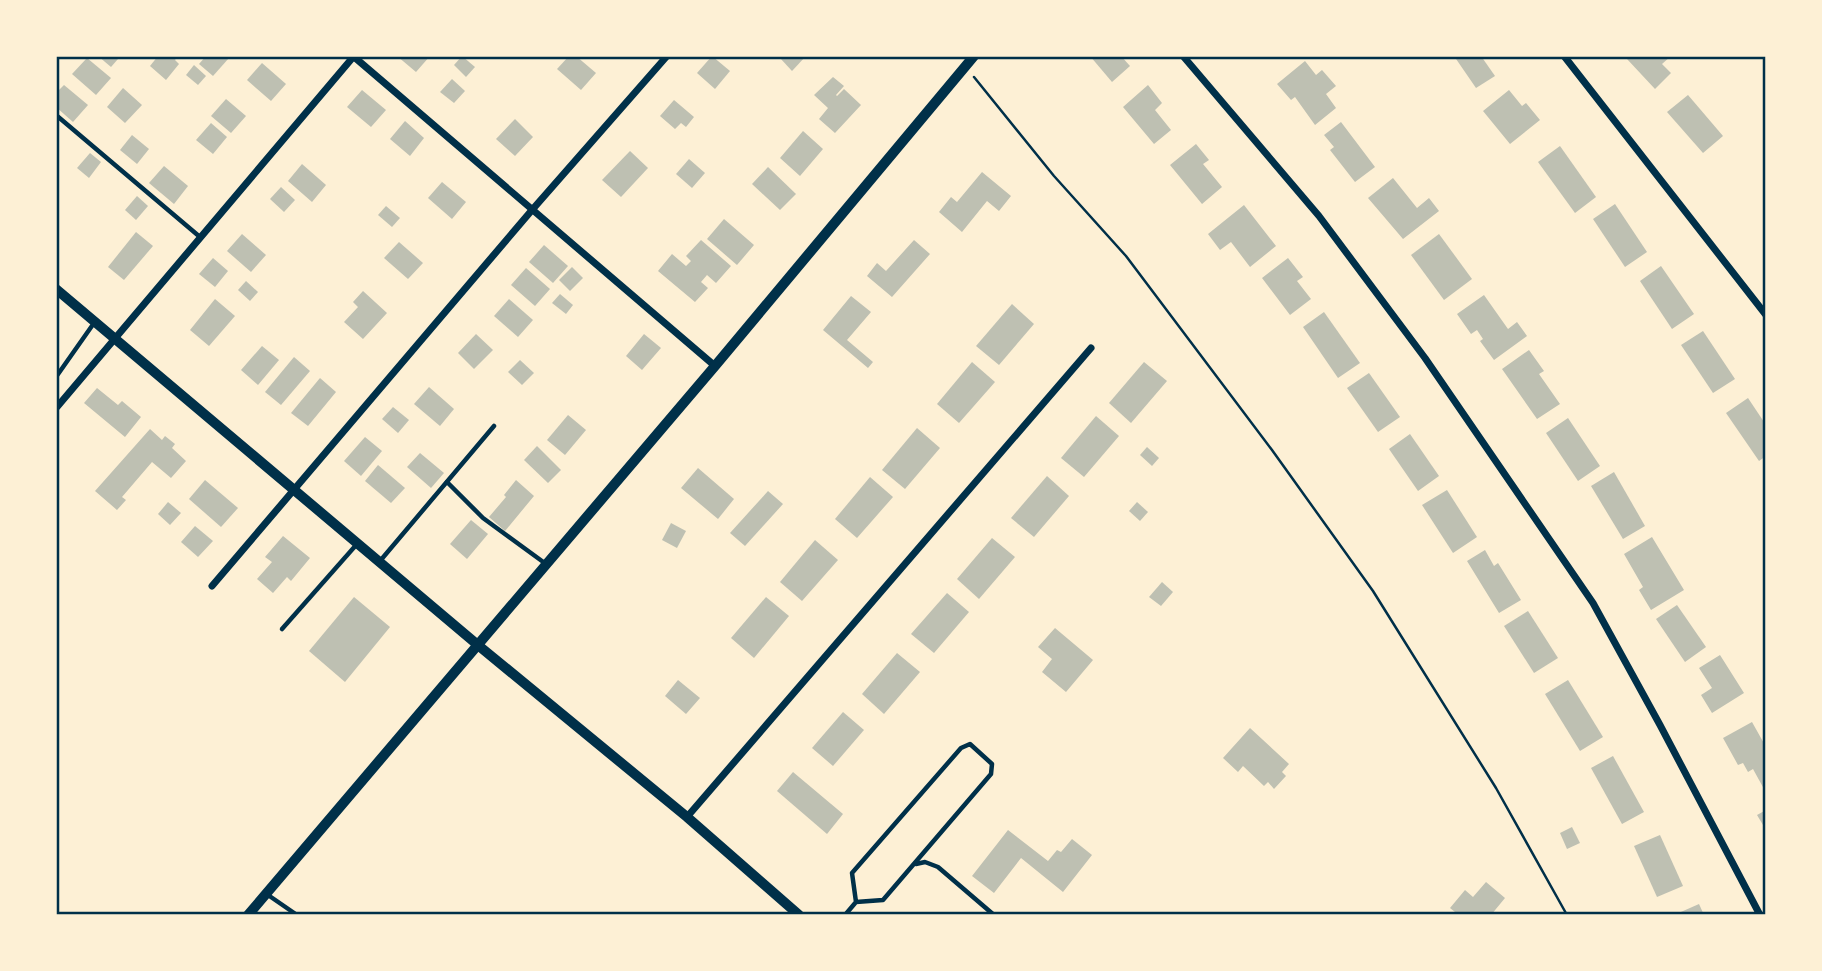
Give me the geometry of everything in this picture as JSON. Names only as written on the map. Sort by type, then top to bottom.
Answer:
[{"type":"street","points":[[57,407],[354,56],[715,366]]},
{"type":"street","points":[[212,586],[532,209],[667,56]]},
{"type":"street","points":[[248,915],[547,565],[975,56]]},
{"type":"street","points":[[1183,56],[1319,216],[1426,358],[1593,603],[1760,915]]},
{"type":"street","points":[[1564,56],[1766,315]]},
{"type":"street","points":[[56,289],[478,646],[687,817],[799,915]]},
{"type":"street","points":[[687,817],[1091,348]]},
{"type":"lane","points":[[56,115],[200,237]]},
{"type":"lane","points":[[56,376],[94,322]]},
{"type":"lane","points":[[379,562],[494,426]]},
{"type":"lane","points":[[447,482],[483,517],[547,565]]},
{"type":"lane","points":[[282,629],[358,544]]},
{"type":"lane","points":[[845,915],[856,902],[883,900],[991,774],[992,764],[970,744],[961,748],[852,873],[856,902]]},
{"type":"lane","points":[[915,864],[925,862],[938,867],[993,915]]},
{"type":"lane","points":[[267,894],[297,915]]},
{"type":"path","points":[[965,67],[1054,176],[1126,256],[1358,569],[1496,788],[1567,915]]},
{"type":"building","points":[[98,56],[114,56],[118,59],[111,67]]},
{"type":"building","points":[[158,56],[178,56],[175,60],[179,64],[166,80],[150,66]]},
{"type":"building","points":[[206,56],[229,58],[213,76],[199,64]]},
{"type":"building","points":[[397,56],[430,56],[416,72]]},
{"type":"building","points":[[462,56],[475,67],[466,77],[454,65]]},
{"type":"building","points":[[569,56],[576,56],[596,73],[581,90],[557,69]]},
{"type":"building","points":[[712,56],[730,71],[715,89],[697,73]]},
{"type":"building","points":[[806,56],[792,71],[780,58]]},
{"type":"building","points":[[1090,56],[1121,56],[1130,66],[1112,82]]},
{"type":"building","points":[[1454,56],[1481,56],[1495,76],[1476,88]]},
{"type":"building","points":[[1631,56],[1671,56],[1662,64],[1671,73],[1655,89],[1627,59]]},
{"type":"building","points":[[87,58],[111,78],[96,95],[72,74]]},
{"type":"building","points":[[1305,61],[1316,75],[1322,70],[1336,86],[1326,94],[1336,108],[1315,125],[1295,97],[1291,100],[1277,84]]},
{"type":"building","points":[[262,63],[286,84],[271,101],[247,80]]},
{"type":"building","points":[[194,65],[206,76],[198,85],[186,75]]},
{"type":"building","points":[[833,77],[844,86],[837,96],[844,89],[861,105],[835,133],[819,119],[828,108],[814,95]]},
{"type":"building","points":[[452,79],[465,91],[454,103],[440,92]]},
{"type":"building","points":[[64,85],[88,105],[73,122],[56,107],[56,93]]},
{"type":"building","points":[[1148,85],[1162,103],[1155,110],[1171,130],[1154,144],[1123,107]]},
{"type":"building","points":[[123,88],[142,105],[125,123],[107,107]]},
{"type":"building","points":[[362,90],[386,110],[371,127],[347,107]]},
{"type":"building","points":[[1509,90],[1522,106],[1526,103],[1540,120],[1510,144],[1483,111]]},
{"type":"building","points":[[1688,95],[1723,136],[1703,153],[1667,112]]},
{"type":"building","points":[[226,99],[246,116],[231,133],[211,116]]},
{"type":"building","points":[[674,100],[694,117],[686,127],[681,123],[675,129],[660,116]]},
{"type":"building","points":[[515,119],[533,137],[515,156],[496,139]]},
{"type":"building","points":[[405,121],[424,138],[410,156],[390,139]]},
{"type":"building","points":[[1341,122],[1375,167],[1355,182],[1330,150],[1334,147],[1324,135]]},
{"type":"building","points":[[211,123],[227,137],[213,154],[196,140]]},
{"type":"building","points":[[803,131],[823,149],[800,176],[780,158]]},
{"type":"building","points":[[132,135],[149,149],[137,164],[120,150]]},
{"type":"building","points":[[1196,144],[1209,160],[1203,164],[1222,187],[1202,204],[1170,165]]},
{"type":"building","points":[[1560,146],[1596,197],[1575,213],[1538,162]]},
{"type":"building","points":[[630,151],[648,168],[621,197],[602,180]]},
{"type":"building","points":[[90,153],[101,162],[89,178],[77,168]]},
{"type":"building","points":[[689,159],[705,173],[692,188],[676,174]]},
{"type":"building","points":[[302,164],[326,185],[312,202],[288,181]]},
{"type":"building","points":[[164,166],[188,186],[174,204],[149,183]]},
{"type":"building","points":[[768,167],[796,194],[780,210],[752,184]]},
{"type":"building","points":[[982,172],[1011,196],[999,211],[987,201],[962,232],[939,212],[951,197],[957,202]]},
{"type":"building","points":[[1393,178],[1417,208],[1429,198],[1439,211],[1403,239],[1368,198]]},
{"type":"building","points":[[442,182],[466,202],[452,219],[428,198]]},
{"type":"building","points":[[281,187],[295,200],[284,212],[270,199]]},
{"type":"building","points":[[137,196],[148,206],[136,220],[125,210]]},
{"type":"building","points":[[1615,204],[1647,252],[1625,267],[1593,219]]},
{"type":"building","points":[[1244,205],[1276,246],[1250,267],[1231,242],[1220,250],[1208,234]]},
{"type":"building","points":[[386,206],[400,218],[392,227],[378,215]]},
{"type":"building","points":[[724,219],[754,245],[737,265],[707,239]]},
{"type":"building","points":[[136,232],[153,246],[124,280],[108,267]]},
{"type":"building","points":[[242,234],[266,255],[251,272],[227,251]]},
{"type":"building","points":[[1439,234],[1472,279],[1444,300],[1411,255]]},
{"type":"building","points":[[701,240],[731,266],[716,283],[707,275],[701,282],[708,288],[695,302],[658,271],[672,254],[686,266],[691,261],[686,256]]},
{"type":"building","points":[[914,240],[930,254],[892,297],[867,276],[877,263],[886,271]]},
{"type":"building","points":[[399,242],[423,263],[408,279],[384,258]]},
{"type":"building","points":[[544,245],[568,266],[553,283],[529,262]]},
{"type":"building","points":[[213,258],[228,271],[215,287],[199,274]]},
{"type":"building","points":[[1288,258],[1303,277],[1297,281],[1311,299],[1290,315],[1262,278]]},
{"type":"building","points":[[1661,266],[1694,314],[1672,329],[1640,281]]},
{"type":"building","points":[[572,267],[583,278],[570,291],[559,280]]},
{"type":"building","points":[[526,268],[550,289],[535,306],[511,285]]},
{"type":"building","points":[[246,281],[258,292],[250,301],[238,290]]},
{"type":"building","points":[[363,291],[387,313],[363,339],[344,322],[358,307],[353,302]]},
{"type":"building","points":[[560,294],[573,305],[566,314],[552,303]]},
{"type":"building","points":[[1484,295],[1508,329],[1517,322],[1527,336],[1494,360],[1480,341],[1483,339],[1477,330],[1471,334],[1457,314]]},
{"type":"building","points":[[851,296],[871,312],[847,340],[873,362],[868,368],[823,330]]},
{"type":"building","points":[[215,299],[235,316],[209,346],[190,330]]},
{"type":"building","points":[[509,299],[533,320],[518,337],[494,316]]},
{"type":"building","points":[[1012,304],[1034,324],[999,365],[976,346]]},
{"type":"building","points":[[1324,312],[1360,363],[1338,378],[1303,327]]},
{"type":"building","points":[[1703,331],[1735,379],[1713,393],[1681,345]]},
{"type":"building","points":[[476,334],[493,350],[474,369],[458,353]]},
{"type":"building","points":[[644,334],[661,348],[642,370],[626,356]]},
{"type":"building","points":[[262,346],[279,360],[258,385],[241,370]]},
{"type":"building","points":[[1529,350],[1544,371],[1539,374],[1560,404],[1537,419],[1502,369]]},
{"type":"building","points":[[294,357],[310,371],[281,405],[265,392]]},
{"type":"building","points":[[520,360],[534,373],[522,385],[508,372]]},
{"type":"building","points":[[972,362],[995,382],[959,423],[937,404]]},
{"type":"building","points":[[1144,362],[1167,381],[1131,423],[1109,403]]},
{"type":"building","points":[[1369,373],[1400,417],[1378,432],[1347,388]]},
{"type":"building","points":[[320,378],[336,392],[308,426],[291,413]]},
{"type":"building","points":[[429,387],[454,409],[440,426],[414,404]]},
{"type":"building","points":[[97,388],[118,405],[122,401],[141,417],[125,437],[84,403]]},
{"type":"building","points":[[1748,398],[1766,425],[1766,456],[1759,461],[1726,413]]},
{"type":"building","points":[[393,407],[409,420],[398,433],[382,419]]},
{"type":"building","points":[[568,415],[586,430],[565,455],[547,440]]},
{"type":"building","points":[[1096,416],[1119,436],[1084,477],[1061,458]]},
{"type":"building","points":[[1568,418],[1600,466],[1578,481],[1546,433]]},
{"type":"building","points":[[917,428],[940,448],[905,489],[882,470]]},
{"type":"building","points":[[150,429],[162,440],[165,436],[175,444],[172,448],[186,461],[171,478],[152,462],[122,497],[126,500],[117,510],[95,491]]},
{"type":"building","points":[[1410,434],[1439,476],[1418,491],[1389,449]]},
{"type":"building","points":[[365,437],[382,451],[361,476],[344,461]]},
{"type":"building","points":[[537,446],[561,470],[548,483],[524,460]]},
{"type":"building","points":[[1147,447],[1159,458],[1152,466],[1140,455]]},
{"type":"building","points":[[420,453],[444,473],[431,488],[407,467]]},
{"type":"building","points":[[378,465],[405,488],[391,503],[365,481]]},
{"type":"building","points":[[698,468],[734,499],[718,519],[681,488]]},
{"type":"building","points":[[1614,472],[1645,526],[1623,539],[1591,486]]},
{"type":"building","points":[[1047,476],[1069,496],[1034,537],[1011,518]]},
{"type":"building","points":[[870,477],[893,497],[857,538],[835,519]]},
{"type":"building","points":[[205,480],[238,508],[221,527],[189,499]]},
{"type":"building","points":[[516,480],[534,496],[505,531],[489,517]]},
{"type":"building","points":[[1447,490],[1477,537],[1453,553],[1422,505]]},
{"type":"building","points":[[768,491],[783,504],[745,546],[730,533]]},
{"type":"building","points":[[168,502],[181,513],[170,525],[158,514]]},
{"type":"building","points":[[1137,502],[1148,512],[1140,521],[1129,511]]},
{"type":"building","points":[[471,520],[488,534],[467,559],[450,544]]},
{"type":"building","points":[[671,523],[686,531],[677,548],[662,540]]},
{"type":"building","points":[[195,526],[213,541],[198,557],[181,542]]},
{"type":"building","points":[[283,536],[310,558],[291,581],[287,577],[273,593],[257,579],[272,562],[265,557]]},
{"type":"building","points":[[1652,537],[1684,590],[1651,610],[1639,590],[1643,587],[1624,554]]},
{"type":"building","points":[[992,538],[1015,557],[979,599],[957,579]]},
{"type":"building","points":[[815,540],[838,560],[802,601],[780,582]]},
{"type":"building","points":[[1485,550],[1494,566],[1498,563],[1521,600],[1499,613],[1467,561]]},
{"type":"building","points":[[1162,582],[1173,592],[1161,606],[1149,597]]},
{"type":"building","points":[[947,593],[969,612],[934,653],[911,634]]},
{"type":"building","points":[[354,597],[390,627],[345,682],[309,651]]},
{"type":"building","points":[[766,597],[789,616],[754,658],[731,638]]},
{"type":"building","points":[[1677,605],[1706,647],[1685,662],[1656,619]]},
{"type":"building","points":[[1528,611],[1558,658],[1534,673],[1504,626]]},
{"type":"building","points":[[1055,628],[1093,660],[1066,692],[1042,672],[1052,659],[1038,647]]},
{"type":"building","points":[[897,653],[920,672],[884,714],[862,694]]},
{"type":"building","points":[[1720,655],[1744,693],[1712,713],[1701,695],[1712,688],[1699,668]]},
{"type":"building","points":[[678,680],[700,698],[686,714],[665,696]]},
{"type":"building","points":[[1568,680],[1603,737],[1580,751],[1545,694]]},
{"type":"building","points":[[843,712],[864,730],[833,766],[812,748]]},
{"type":"building","points":[[1752,722],[1766,747],[1764,789],[1753,769],[1748,772],[1743,763],[1738,765],[1723,738]]},
{"type":"building","points":[[1250,728],[1289,764],[1282,772],[1286,776],[1274,789],[1268,782],[1264,786],[1243,766],[1238,772],[1223,758]]},
{"type":"building","points":[[1613,756],[1644,812],[1622,824],[1591,768]]},
{"type":"building","points":[[793,772],[843,814],[827,834],[777,791]]},
{"type":"building","points":[[1766,810],[1766,830],[1757,815]]},
{"type":"building","points":[[1572,827],[1580,843],[1567,849],[1560,833]]},
{"type":"building","points":[[1008,830],[1048,861],[1057,850],[1061,852],[1072,839],[1092,855],[1063,892],[1021,858],[994,893],[972,876]]},
{"type":"building","points":[[1660,835],[1683,886],[1657,897],[1634,846]]},
{"type":"building","points":[[1486,882],[1505,898],[1491,915],[1453,915],[1455,912],[1450,908],[1465,890],[1473,897]]},
{"type":"building","points":[[1699,904],[1704,915],[1674,915]]}]
